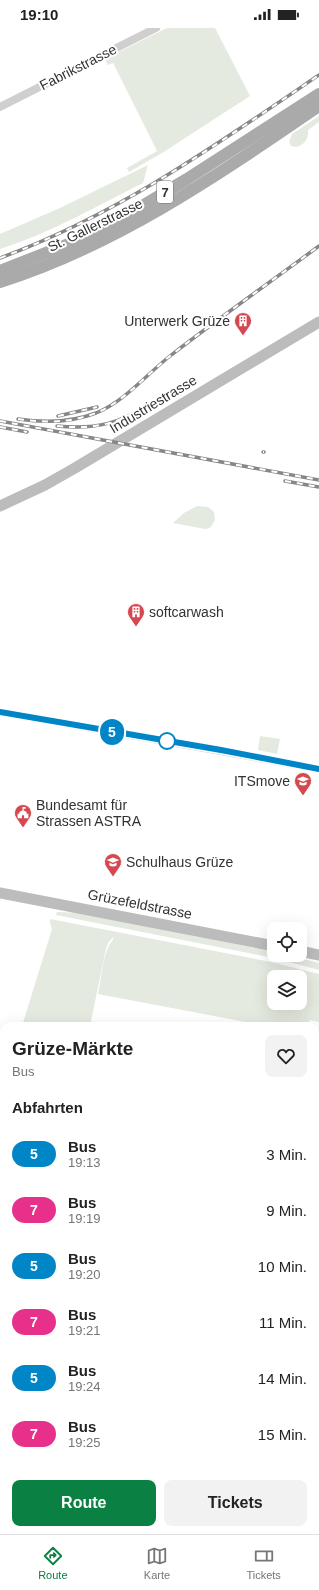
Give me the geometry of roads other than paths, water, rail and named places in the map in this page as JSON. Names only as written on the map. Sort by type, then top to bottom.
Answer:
[{"type":"main road","name":"St. Gallerstrasse","points":[[0,271],[76,241],[131,213],[187,179],[319,94]]},
{"type":"main road","name":"St. Gallerstrasse","points":[[0,282],[40,268],[81,251],[137,223],[194,190],[319,106]]},
{"type":"street","name":"Fabrikstrasse","points":[[0,107],[156,28]]},
{"type":"street","name":"Industriestrasse","points":[[0,506],[45,485],[75,468],[319,322]]},
{"type":"street","points":[[0,712],[221,750],[319,769]]},
{"type":"street","name":"Grüzefeldstrasse","points":[[1,896],[267,945]]},
{"type":"street","points":[[307,953],[319,955]]},
{"type":"railway","points":[[0,258],[43,241],[125,200],[204,152],[319,75]]},
{"type":"railway","points":[[18,419],[38,421],[77,419],[107,408],[126,395],[161,363],[188,342],[319,246]]},
{"type":"railway","points":[[57,426],[97,426],[119,420],[155,402]]},
{"type":"railway","points":[[58,416],[97,407]]},
{"type":"railway","points":[[0,421],[319,480]]},
{"type":"railway","points":[[0,427],[27,432]]},
{"type":"railway","points":[[285,481],[319,487]]},
{"type":"place","name":"Unterwerk Grüze","points":[[243,336]]},
{"type":"place","name":"softcarwash","points":[[136,627]]},
{"type":"place","name":"ITSmove","points":[[303,796]]},
{"type":"place","name":"Bundesamt für Strassen ASTRA","points":[[23,828]]},
{"type":"place","name":"Schulhaus Grüze","points":[[113,877]]}]
